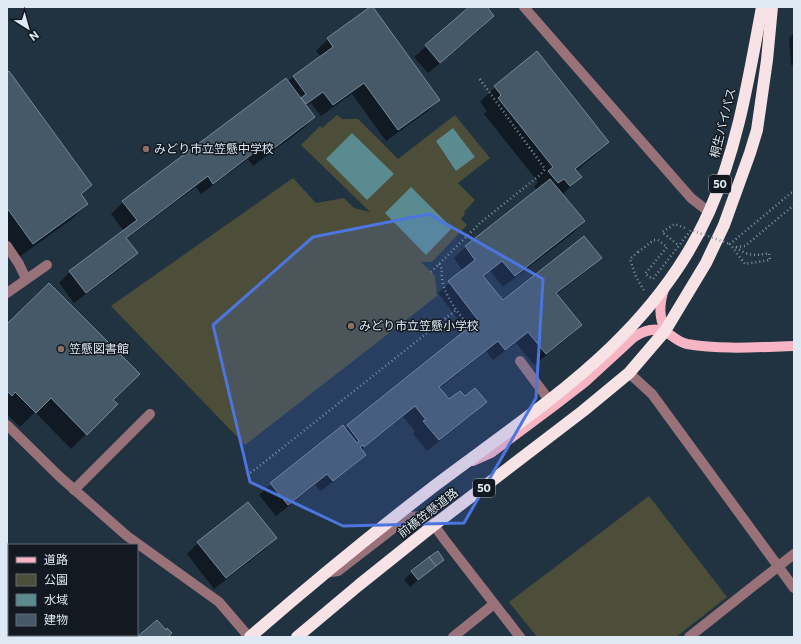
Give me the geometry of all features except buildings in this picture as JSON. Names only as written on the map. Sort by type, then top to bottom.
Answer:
[{"type":"highway","name":"桐生バイパス","points":[[622,337],[664,289],[689,250],[709,212],[736,135],[762,7]]},
{"type":"highway","name":"50","points":[[665,331],[706,263],[724,225],[750,153],[757,130],[767,60],[772,7]]},
{"type":"highway","name":"前橋笠懸道路","points":[[297,637],[359,585],[583,412],[629,373],[665,331]]},
{"type":"highway","name":"前橋笠懸道路","points":[[250,637],[324,573],[584,372],[622,337]]},
{"type":"main road","points":[[664,289],[661,300],[661,322],[665,331],[676,340],[687,344],[728,348],[794,346]]},
{"type":"main road","points":[[461,466],[491,453],[548,411],[585,382],[634,337],[649,330],[665,331]]},
{"type":"street","points":[[524,7],[691,198],[709,212]]},
{"type":"street","points":[[7,246],[19,264],[26,279]]},
{"type":"street","points":[[7,293],[47,265]]},
{"type":"street","points":[[520,361],[549,400]]},
{"type":"street","points":[[629,373],[652,394],[777,567],[794,588]]},
{"type":"street","points":[[74,490],[150,414]]},
{"type":"street","points":[[7,424],[32,451],[133,543]]},
{"type":"street","points":[[324,573],[338,571],[408,517],[417,516],[425,518],[434,526],[520,637]]},
{"type":"street","points":[[138,546],[219,602],[250,637]]},
{"type":"street","points":[[689,637],[794,554]]},
{"type":"street","points":[[453,637],[494,604]]},
{"type":"path","points":[[431,272],[480,223],[540,175],[545,168],[479,78]]},
{"type":"path","points":[[730,244],[794,192]]},
{"type":"path","points":[[645,292],[636,277],[630,259],[654,240],[658,240],[667,248],[645,274],[653,279],[691,230],[730,244],[744,264],[770,260],[769,253],[757,256],[748,254],[736,247],[745,246],[794,205]]},
{"type":"path","points":[[673,242],[662,232],[674,224],[682,227]]},
{"type":"path","points":[[439,264],[442,268],[441,275],[443,283],[450,299],[456,310],[469,327]]},
{"type":"path","points":[[246,475],[257,468],[456,310]]},
{"type":"highlighted area","points":[[429,214],[543,279],[536,398],[464,523],[343,526],[250,482],[213,325],[313,237]]},
{"type":"green space","points":[[337,115],[342,119],[358,119],[398,159],[455,115],[490,158],[458,183],[475,200],[464,212],[465,214],[461,219],[467,225],[432,262],[421,262],[435,276],[437,296],[245,445],[111,306],[293,178],[316,203],[344,198],[354,208],[370,212],[301,145],[320,126],[322,128]]},
{"type":"green space","points":[[649,496],[727,597],[676,637],[537,637],[509,602]]},
{"type":"water","points":[[453,128],[475,157],[456,171],[436,141]]},
{"type":"water","points":[[352,133],[394,174],[367,200],[326,159]]},
{"type":"water","points":[[411,187],[452,228],[426,255],[385,213]]},
{"type":"place","name":"みどり市立笠懸中学校","points":[[146,149]]},
{"type":"place","name":"みどり市立笠懸小学校","points":[[351,326]]},
{"type":"place","name":"笠懸図書館","points":[[61,349]]}]
